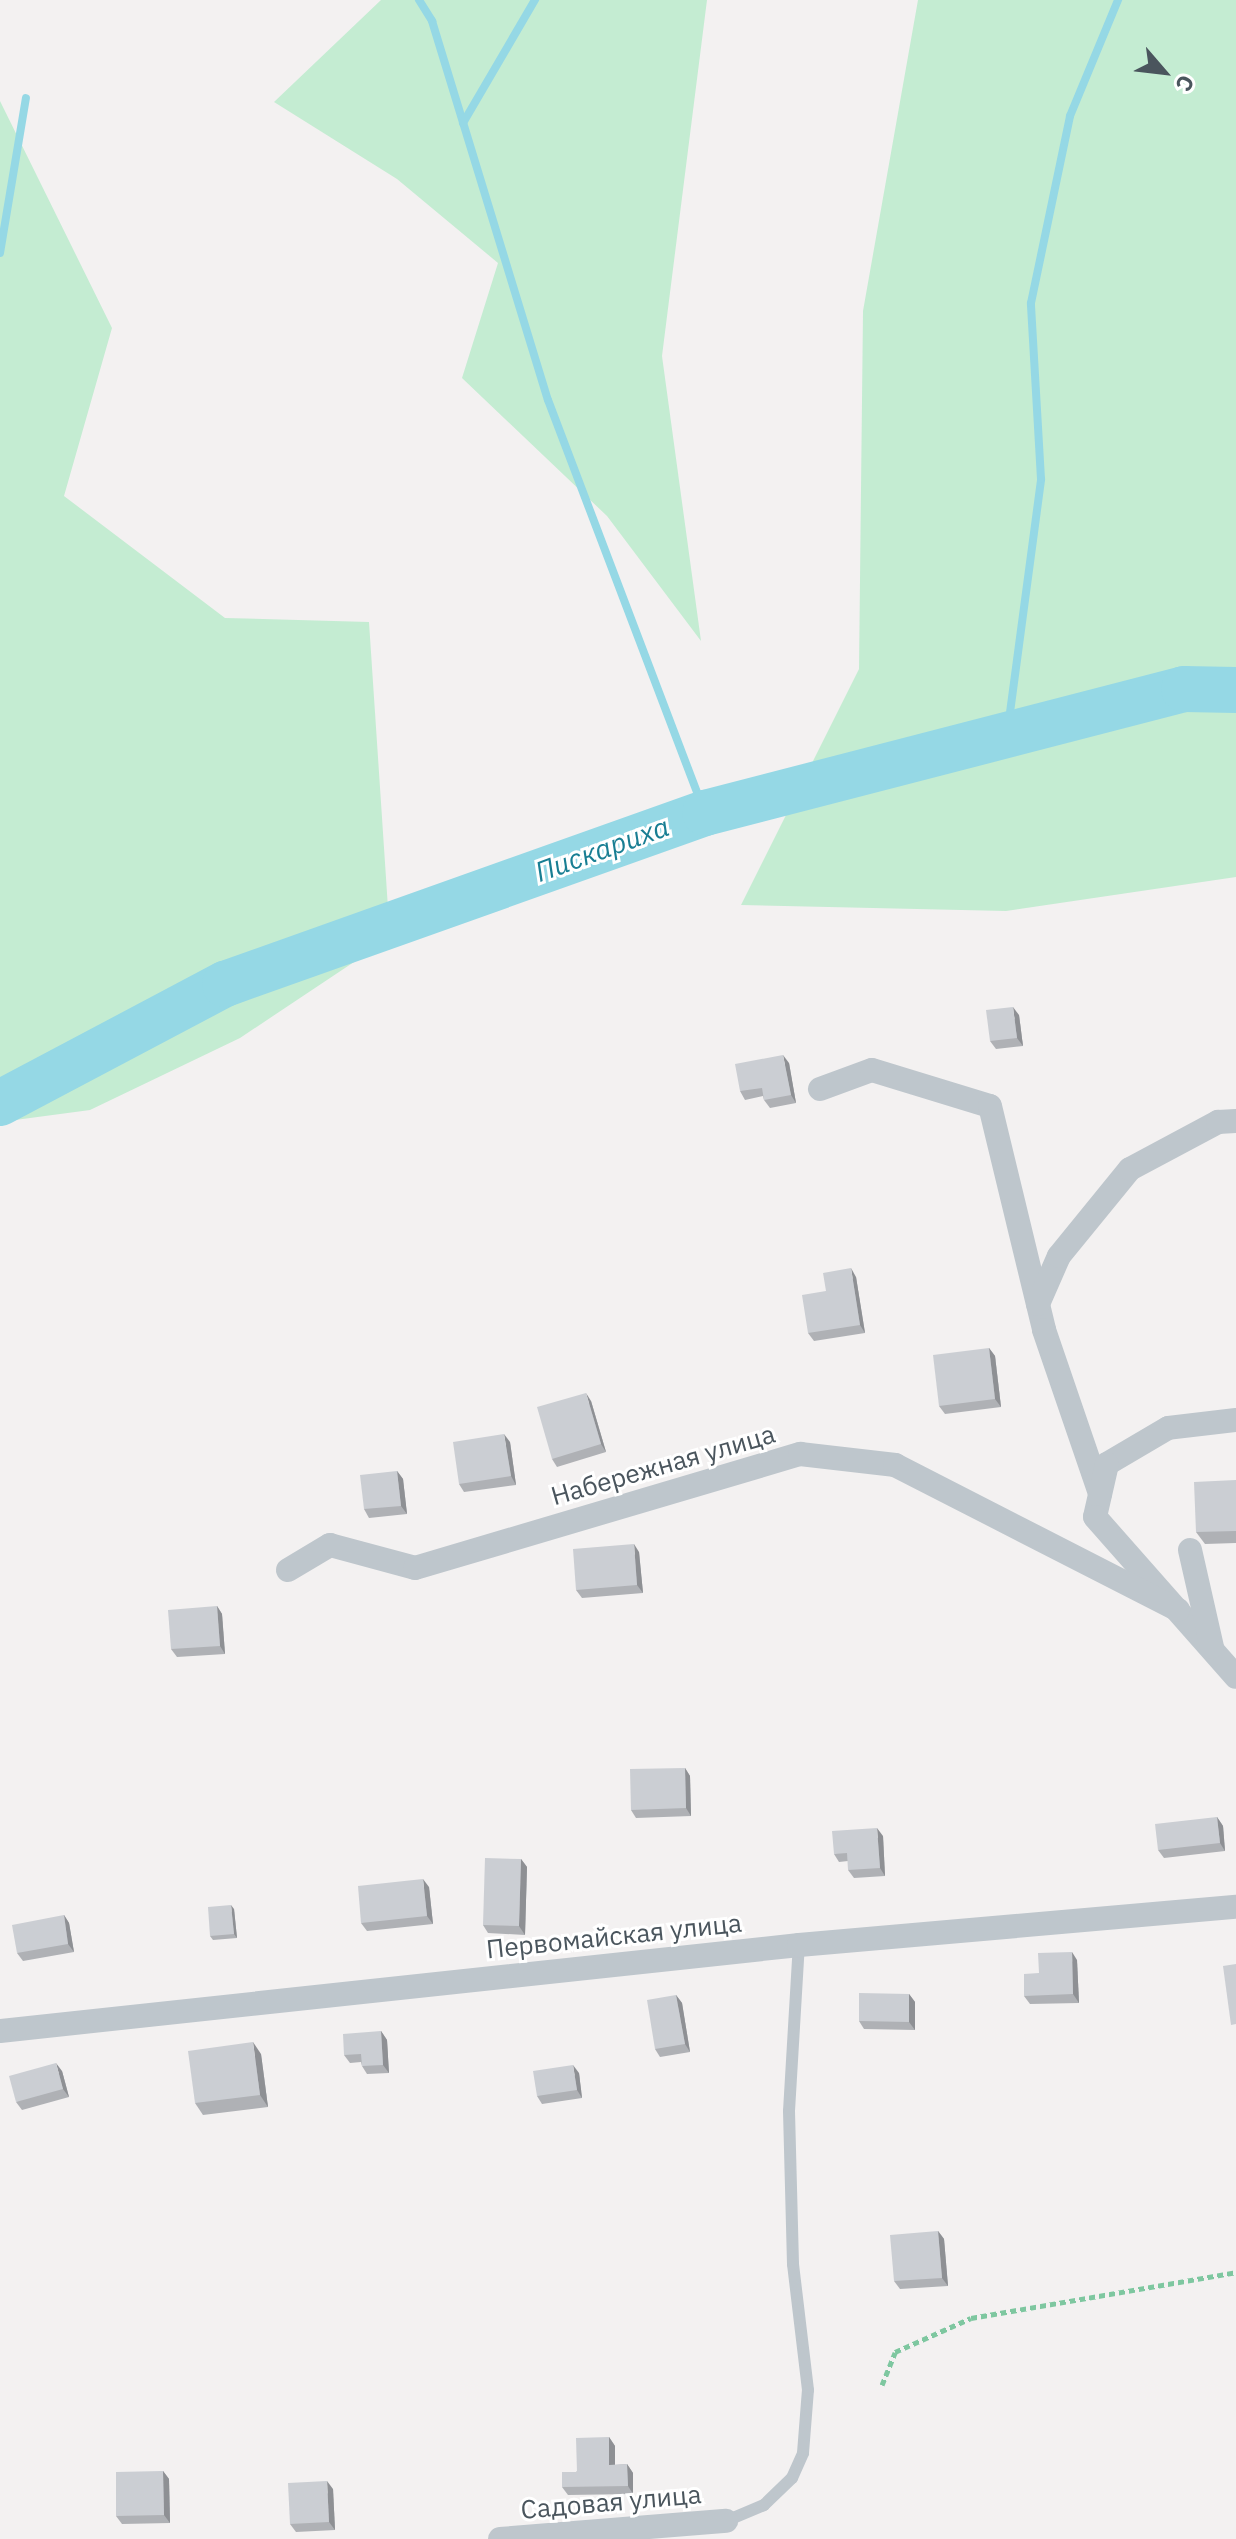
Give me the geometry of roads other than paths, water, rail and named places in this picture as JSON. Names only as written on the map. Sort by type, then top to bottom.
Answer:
[{"type":"street","points":[[820,1089],[872,1070],[990,1106],[1038,1304],[1100,1494]]},
{"type":"street","points":[[1038,1304],[1059,1256],[1130,1169],[1218,1122],[1236,1121]]},
{"type":"street","points":[[1236,1420],[1168,1428],[1107,1464],[1095,1517],[1236,1677]]},
{"type":"street","name":"Набережная улица","points":[[288,1570],[330,1545],[415,1568],[800,1454],[895,1465],[1178,1610]]},
{"type":"street","points":[[1190,1550],[1212,1650]]},
{"type":"street","name":"Первомайская улица","points":[[0,2031],[799,1945],[1236,1907]]},
{"type":"street","name":"Садовая улица","points":[[500,2539],[726,2521]]},
{"type":"lane","points":[[726,2521],[764,2505],[792,2478],[803,2453],[808,2390],[793,2264],[789,2111],[799,1945]]},
{"type":"waterway","points":[[419,0],[432,21],[548,400],[705,813]]},
{"type":"waterway","points":[[463,123],[535,0]]},
{"type":"waterway","points":[[1007,735],[1041,479],[1031,303],[1070,116],[1118,0]]},
{"type":"waterway","points":[[0,253],[26,98]]},
{"type":"waterway","name":"Пискариха","points":[[0,1103],[225,984],[705,813],[1184,689],[1236,690]]}]
